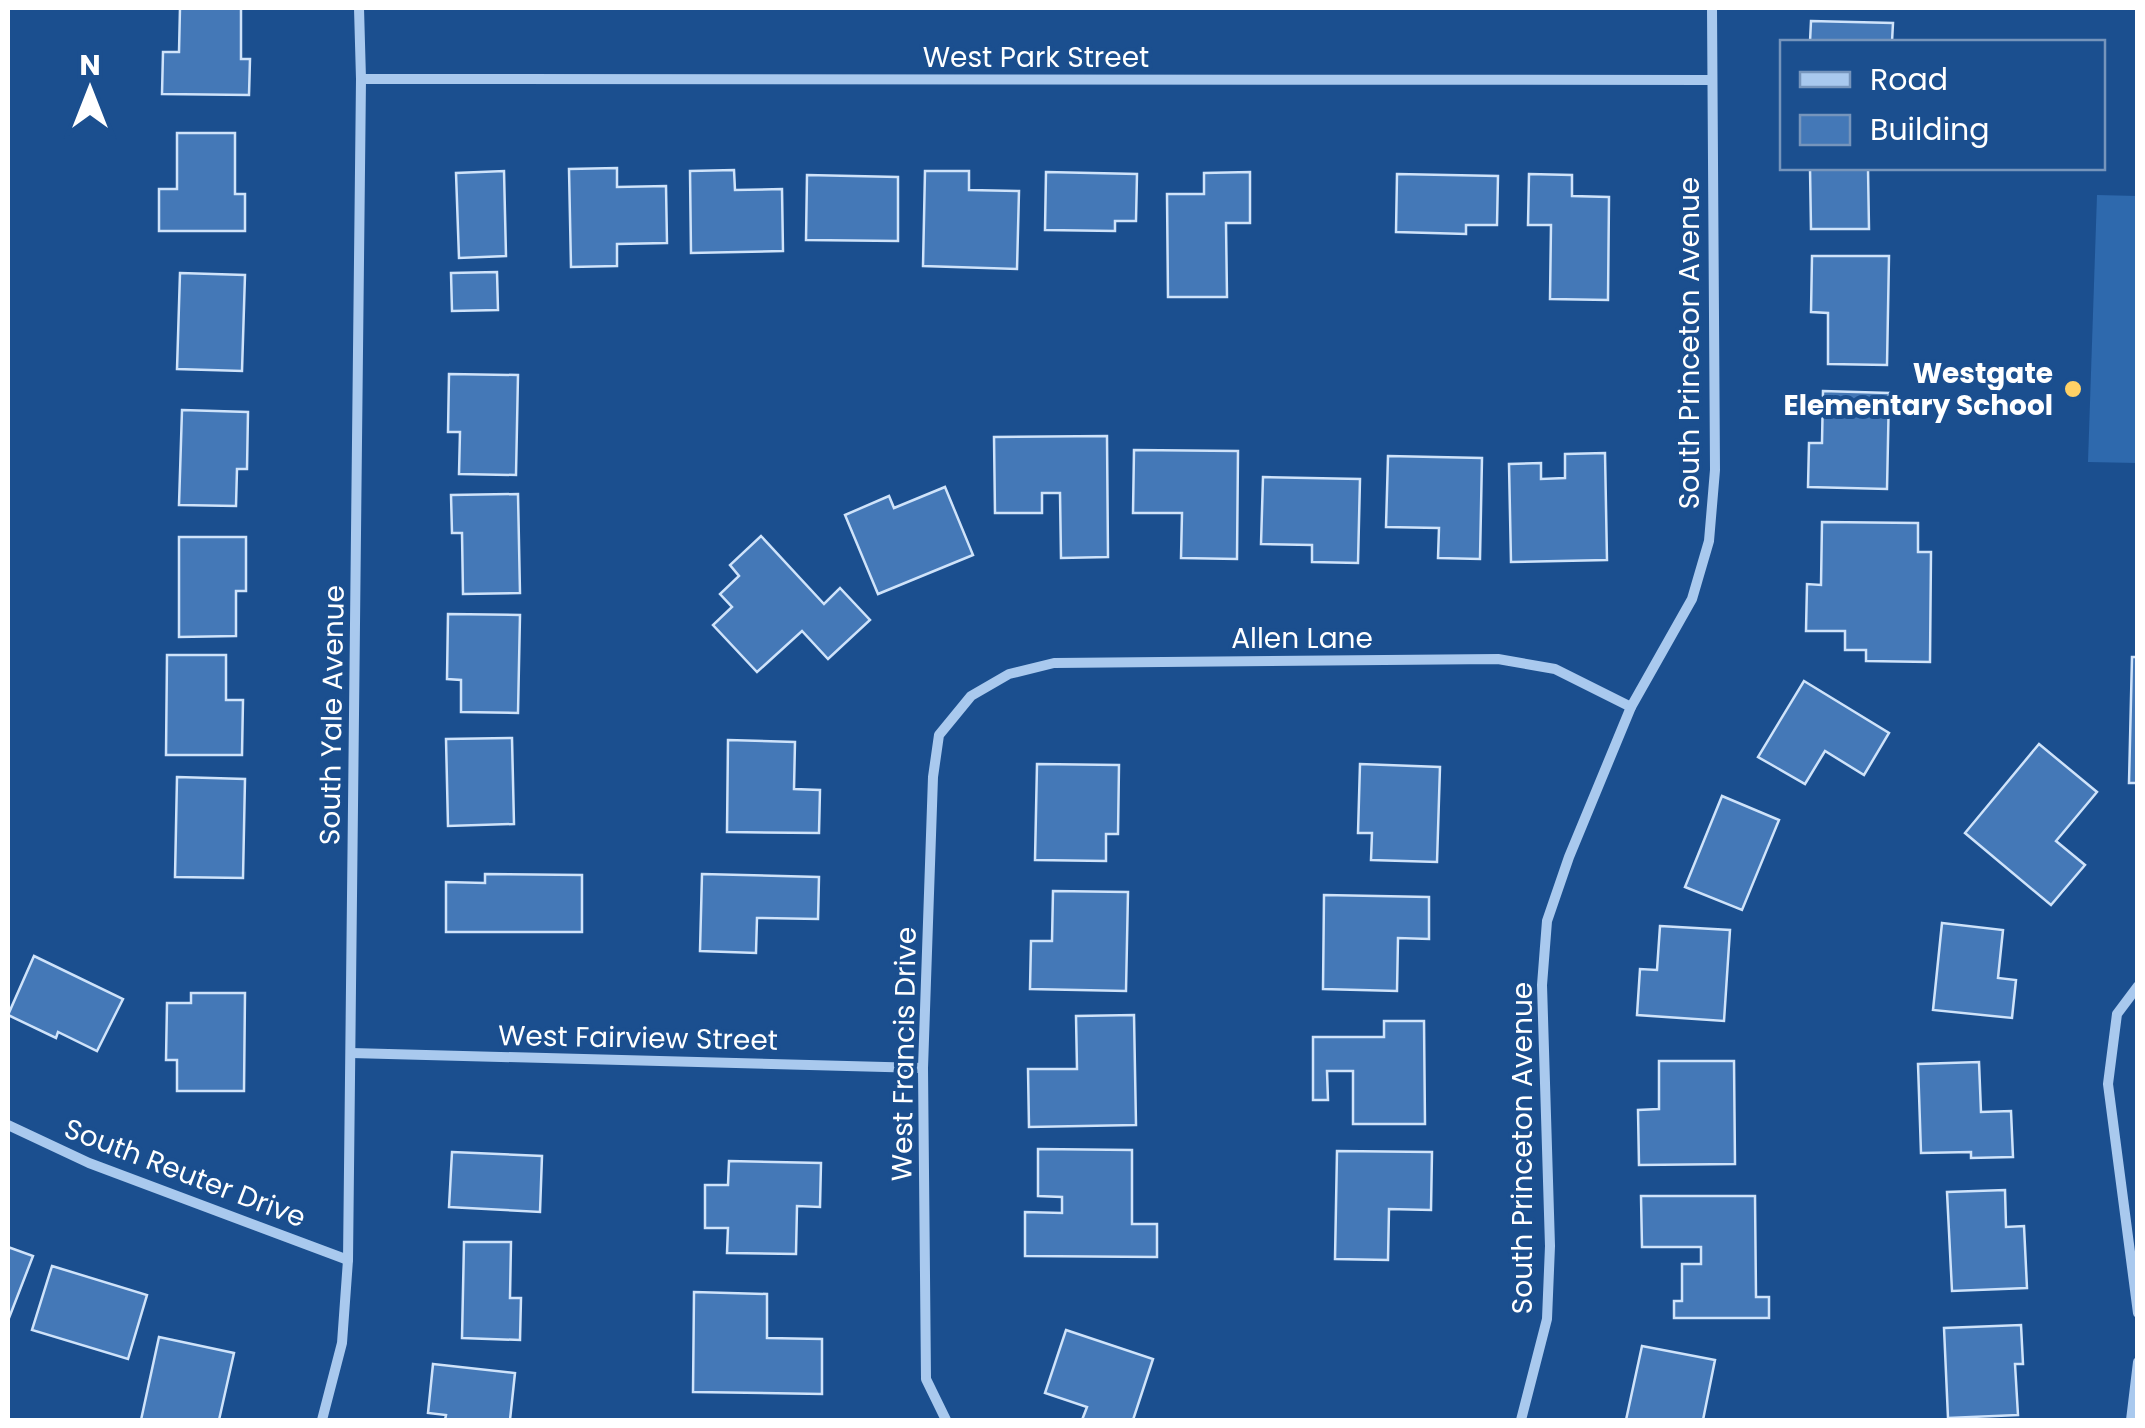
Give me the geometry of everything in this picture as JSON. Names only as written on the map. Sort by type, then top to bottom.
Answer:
[{"type":"street","name":"South Yale Avenue","points":[[322,1420],[342,1343],[348,1260],[359,8]]},
{"type":"street","name":"South Princeton Avenue","points":[[1521,1420],[1547,1319],[1550,1246],[1542,985],[1548,921],[1569,857],[1630,707],[1692,599],[1710,540],[1715,470],[1712,8]]},
{"type":"street","name":"West Park Street","points":[[361,79],[1710,80]]},
{"type":"street","name":"Allen Lane","points":[[971,696],[1009,674],[1054,662],[1498,659],[1555,669],[1630,707]]},
{"type":"street","name":"West Francis Drive","points":[[946,1420],[926,1379],[923,1068],[933,777],[938,735],[971,696]]},
{"type":"street","points":[[2138,986],[2117,1014],[2108,1084],[2138,1313]]},
{"type":"street","name":"West Fairview Street","points":[[351,1053],[923,1068]]},
{"type":"street","name":"South Reuter Drive","points":[[8,1125],[90,1163],[348,1260]]},
{"type":"street","points":[[2131,1420],[2138,1362]]},
{"type":"shaded area","points":[[2097,195],[2137,196],[2137,463],[2088,462]]},
{"type":"building","points":[[180,8],[241,8],[241,59],[250,59],[249,95],[162,94],[163,52],[179,52]]},
{"type":"building","points":[[1811,21],[1893,23],[1892,40],[1810,40]]},
{"type":"building","points":[[177,133],[235,133],[235,194],[245,194],[245,231],[159,231],[159,189],[177,189]]},
{"type":"building","points":[[617,168],[617,187],[666,186],[667,243],[617,244],[617,266],[571,267],[569,169]]},
{"type":"building","points":[[734,170],[735,190],[782,189],[783,251],[691,253],[690,171]]},
{"type":"building","points":[[1810,170],[1868,170],[1869,229],[1811,229]]},
{"type":"building","points":[[504,171],[506,256],[459,258],[456,173]]},
{"type":"building","points":[[925,171],[969,171],[969,190],[1019,191],[1017,269],[923,266]]},
{"type":"building","points":[[1046,172],[1137,174],[1136,221],[1115,221],[1115,231],[1045,230]]},
{"type":"building","points":[[1250,172],[1250,223],[1226,223],[1227,297],[1168,297],[1167,194],[1204,194],[1204,173]]},
{"type":"building","points":[[1397,174],[1498,176],[1497,225],[1466,225],[1466,234],[1396,232]]},
{"type":"building","points":[[1529,174],[1572,175],[1572,196],[1609,197],[1608,300],[1550,299],[1551,225],[1528,225]]},
{"type":"building","points":[[807,175],[898,177],[898,241],[806,240]]},
{"type":"building","points":[[1812,256],[1889,256],[1887,365],[1828,364],[1828,313],[1811,312]]},
{"type":"building","points":[[497,272],[498,310],[452,311],[451,273]]},
{"type":"building","points":[[180,273],[245,275],[242,371],[177,369]]},
{"type":"building","points":[[449,374],[518,375],[516,475],[459,474],[460,432],[448,432]]},
{"type":"building","points":[[1823,391],[1889,393],[1887,489],[1808,487],[1809,443],[1822,443]]},
{"type":"building","points":[[182,410],[248,412],[247,469],[237,469],[236,506],[179,505]]},
{"type":"building","points":[[1107,436],[1108,557],[1061,558],[1060,493],[1042,493],[1042,513],[995,513],[994,437]]},
{"type":"building","points":[[1134,450],[1238,451],[1237,559],[1181,558],[1182,513],[1133,513]]},
{"type":"building","points":[[1605,453],[1607,560],[1511,562],[1509,464],[1541,463],[1541,479],[1565,478],[1565,454]]},
{"type":"building","points":[[1388,456],[1482,458],[1480,559],[1438,558],[1439,528],[1386,527]]},
{"type":"building","points":[[1263,477],[1360,479],[1358,563],[1312,562],[1312,545],[1261,544]]},
{"type":"building","points":[[945,487],[973,555],[878,594],[845,515],[889,496],[894,508]]},
{"type":"building","points":[[518,494],[520,593],[463,594],[462,533],[452,533],[451,495]]},
{"type":"building","points":[[1822,522],[1918,523],[1918,552],[1931,552],[1930,662],[1866,661],[1866,650],[1845,650],[1845,631],[1806,631],[1807,584],[1821,585]]},
{"type":"building","points":[[761,536],[824,604],[840,588],[870,620],[828,659],[802,631],[757,672],[713,625],[732,607],[720,594],[739,576],[730,565]]},
{"type":"building","points":[[179,537],[246,537],[246,591],[236,591],[236,636],[179,637]]},
{"type":"building","points":[[448,614],[520,615],[518,713],[461,712],[461,680],[447,679]]},
{"type":"building","points":[[167,655],[226,655],[226,700],[243,700],[242,755],[166,755]]},
{"type":"building","points":[[2132,657],[2138,657],[2138,783],[2129,783]]},
{"type":"building","points":[[1804,681],[1889,733],[1864,775],[1825,751],[1805,784],[1758,757]]},
{"type":"building","points":[[512,738],[514,824],[448,826],[446,739]]},
{"type":"building","points":[[728,740],[795,742],[794,789],[820,790],[819,833],[727,832]]},
{"type":"building","points":[[2039,744],[2097,792],[2056,841],[2085,865],[2051,905],[1965,833]]},
{"type":"building","points":[[1037,764],[1119,765],[1118,834],[1106,834],[1106,861],[1035,860]]},
{"type":"building","points":[[1360,764],[1440,767],[1437,862],[1371,860],[1372,833],[1358,833]]},
{"type":"building","points":[[177,777],[245,779],[243,878],[175,877]]},
{"type":"building","points":[[1722,796],[1779,820],[1742,910],[1685,887]]},
{"type":"building","points":[[485,874],[582,875],[582,932],[446,932],[446,882],[485,883]]},
{"type":"building","points":[[702,874],[819,877],[818,919],[757,918],[756,953],[700,951]]},
{"type":"building","points":[[1053,891],[1128,892],[1126,991],[1030,989],[1031,941],[1052,941]]},
{"type":"building","points":[[1324,895],[1429,897],[1429,939],[1398,938],[1397,991],[1323,989]]},
{"type":"building","points":[[1942,923],[2003,930],[1998,978],[2016,980],[2012,1018],[1933,1010]]},
{"type":"building","points":[[1660,926],[1730,930],[1724,1021],[1637,1015],[1640,969],[1657,970]]},
{"type":"building","points":[[34,956],[123,999],[97,1051],[58,1032],[56,1038],[8,1015]]},
{"type":"building","points":[[191,993],[245,993],[244,1091],[177,1091],[177,1060],[166,1060],[167,1003],[191,1003]]},
{"type":"building","points":[[1134,1015],[1136,1125],[1029,1127],[1028,1069],[1077,1069],[1076,1016]]},
{"type":"building","points":[[1384,1021],[1424,1021],[1425,1124],[1353,1124],[1353,1071],[1327,1071],[1328,1100],[1313,1100],[1313,1037],[1384,1037]]},
{"type":"building","points":[[1659,1061],[1734,1061],[1735,1164],[1639,1165],[1638,1110],[1659,1109]]},
{"type":"building","points":[[1979,1062],[1981,1112],[2011,1111],[2013,1157],[1971,1158],[1971,1152],[1921,1153],[1918,1064]]},
{"type":"building","points":[[1038,1149],[1132,1150],[1132,1224],[1157,1224],[1157,1257],[1025,1256],[1025,1212],[1062,1213],[1062,1197],[1038,1196]]},
{"type":"building","points":[[1337,1151],[1432,1152],[1431,1210],[1389,1209],[1388,1260],[1335,1259]]},
{"type":"building","points":[[452,1152],[542,1156],[540,1212],[449,1207]]},
{"type":"building","points":[[729,1161],[821,1163],[820,1207],[797,1206],[796,1254],[727,1253],[728,1228],[705,1228],[705,1185],[728,1185]]},
{"type":"building","points":[[2005,1190],[2006,1227],[2024,1226],[2027,1288],[1952,1291],[1947,1192]]},
{"type":"building","points":[[1641,1196],[1755,1196],[1756,1297],[1769,1297],[1769,1318],[1674,1318],[1674,1301],[1682,1301],[1682,1264],[1701,1264],[1701,1247],[1642,1247]]},
{"type":"building","points":[[464,1242],[511,1242],[510,1298],[521,1298],[520,1340],[462,1338]]},
{"type":"building","points":[[8,1247],[33,1256],[9,1318],[8,1317]]},
{"type":"building","points":[[52,1266],[147,1295],[128,1359],[32,1330]]},
{"type":"building","points":[[694,1292],[767,1294],[767,1338],[822,1339],[822,1394],[693,1392]]},
{"type":"building","points":[[2021,1325],[2023,1364],[2015,1364],[2018,1415],[1948,1418],[1944,1328]]},
{"type":"building","points":[[1066,1330],[1153,1359],[1133,1420],[1082,1420],[1087,1407],[1045,1393]]},
{"type":"building","points":[[159,1337],[234,1353],[219,1420],[141,1420]]},
{"type":"building","points":[[1642,1346],[1715,1360],[1703,1420],[1626,1420]]},
{"type":"building","points":[[433,1364],[515,1373],[510,1420],[445,1420],[446,1415],[428,1413]]},
{"type":"place","name":"Westgate Elementary School","points":[[2073,389]]}]
